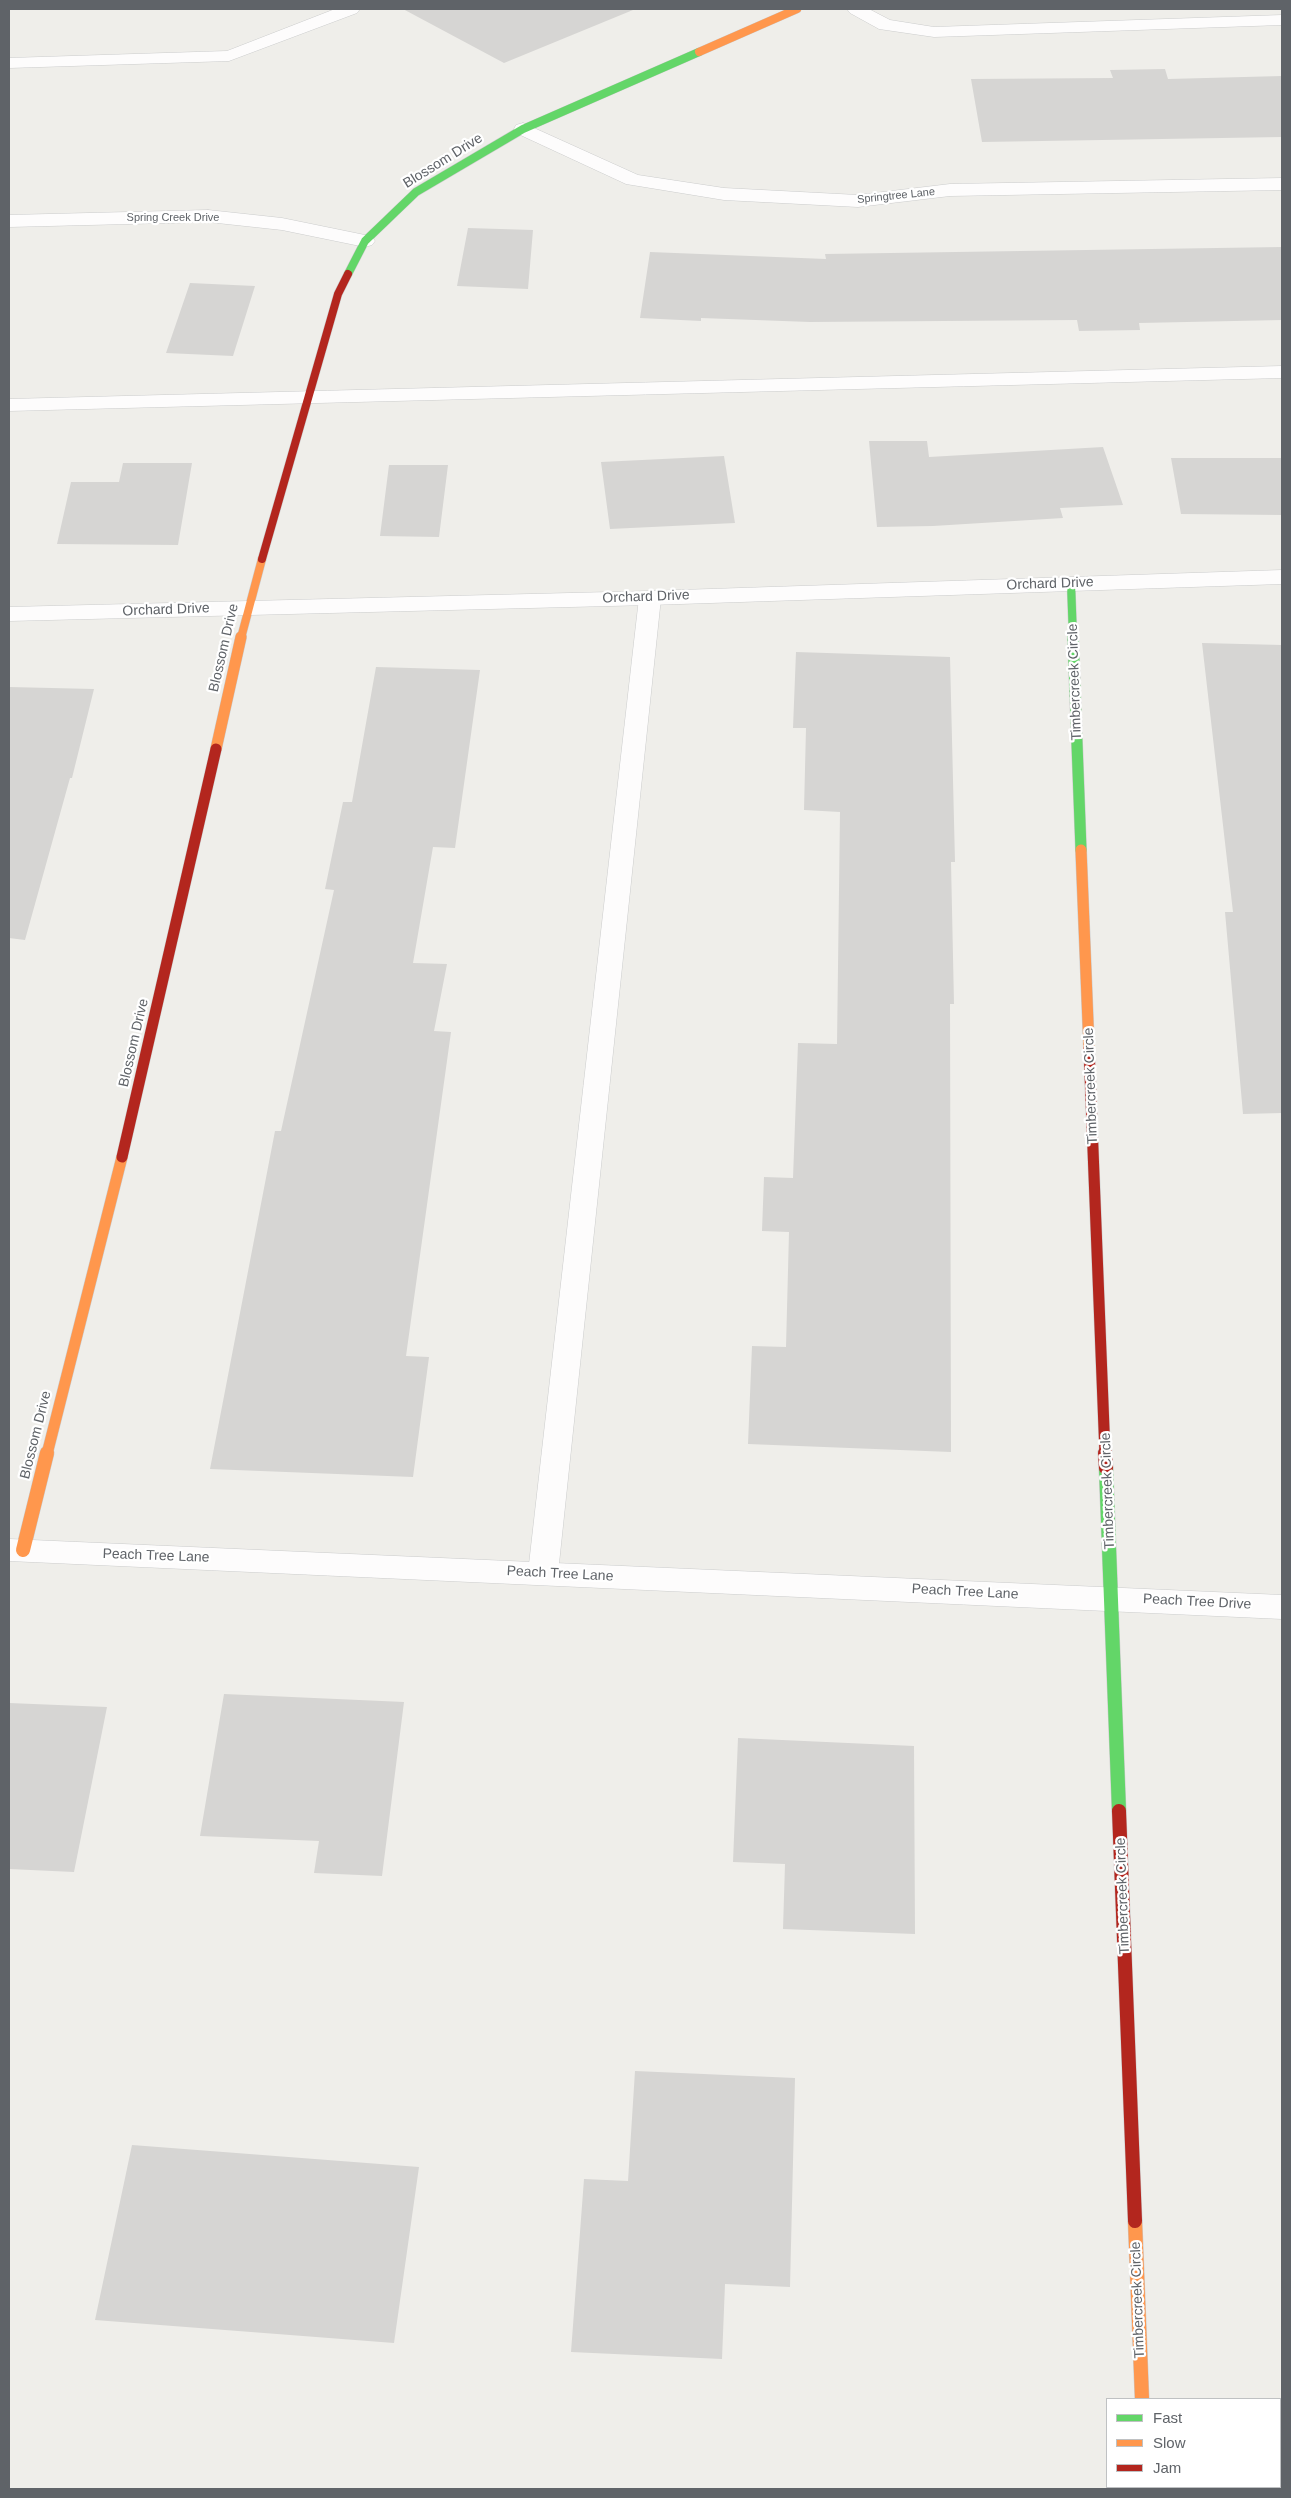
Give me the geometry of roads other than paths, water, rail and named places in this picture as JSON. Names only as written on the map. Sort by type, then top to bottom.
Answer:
[{"type":"street","points":[[9,63],[229,56],[351,9]]},
{"type":"street","name":"Blossom Drive","points":[[16,1550],[143,1074],[248,607],[338,294],[365,241],[416,192],[523,129],[797,9]]},
{"type":"street","points":[[856,9],[885,25],[934,32],[1282,20]]},
{"type":"street","name":"Springtree Lane","points":[[523,129],[632,180],[724,194],[858,201],[950,190],[1282,184]]},
{"type":"street","name":"Spring Creek Drive","points":[[9,221],[208,216],[282,224],[365,241]]},
{"type":"street","points":[[9,405],[1282,372]]},
{"type":"street","name":"Orchard Drive","points":[[9,614],[650,598],[1282,576]]},
{"type":"street","name":"Timbercreek Circle","points":[[1071,583],[1142,2398]]},
{"type":"street","points":[[543,1573],[650,598]]},
{"type":"street","name":"Peach Tree Lane","points":[[16,1550],[1112,1598]]},
{"type":"street","name":"Peach Tree Drive","points":[[1112,1598],[1282,1607]]}]
